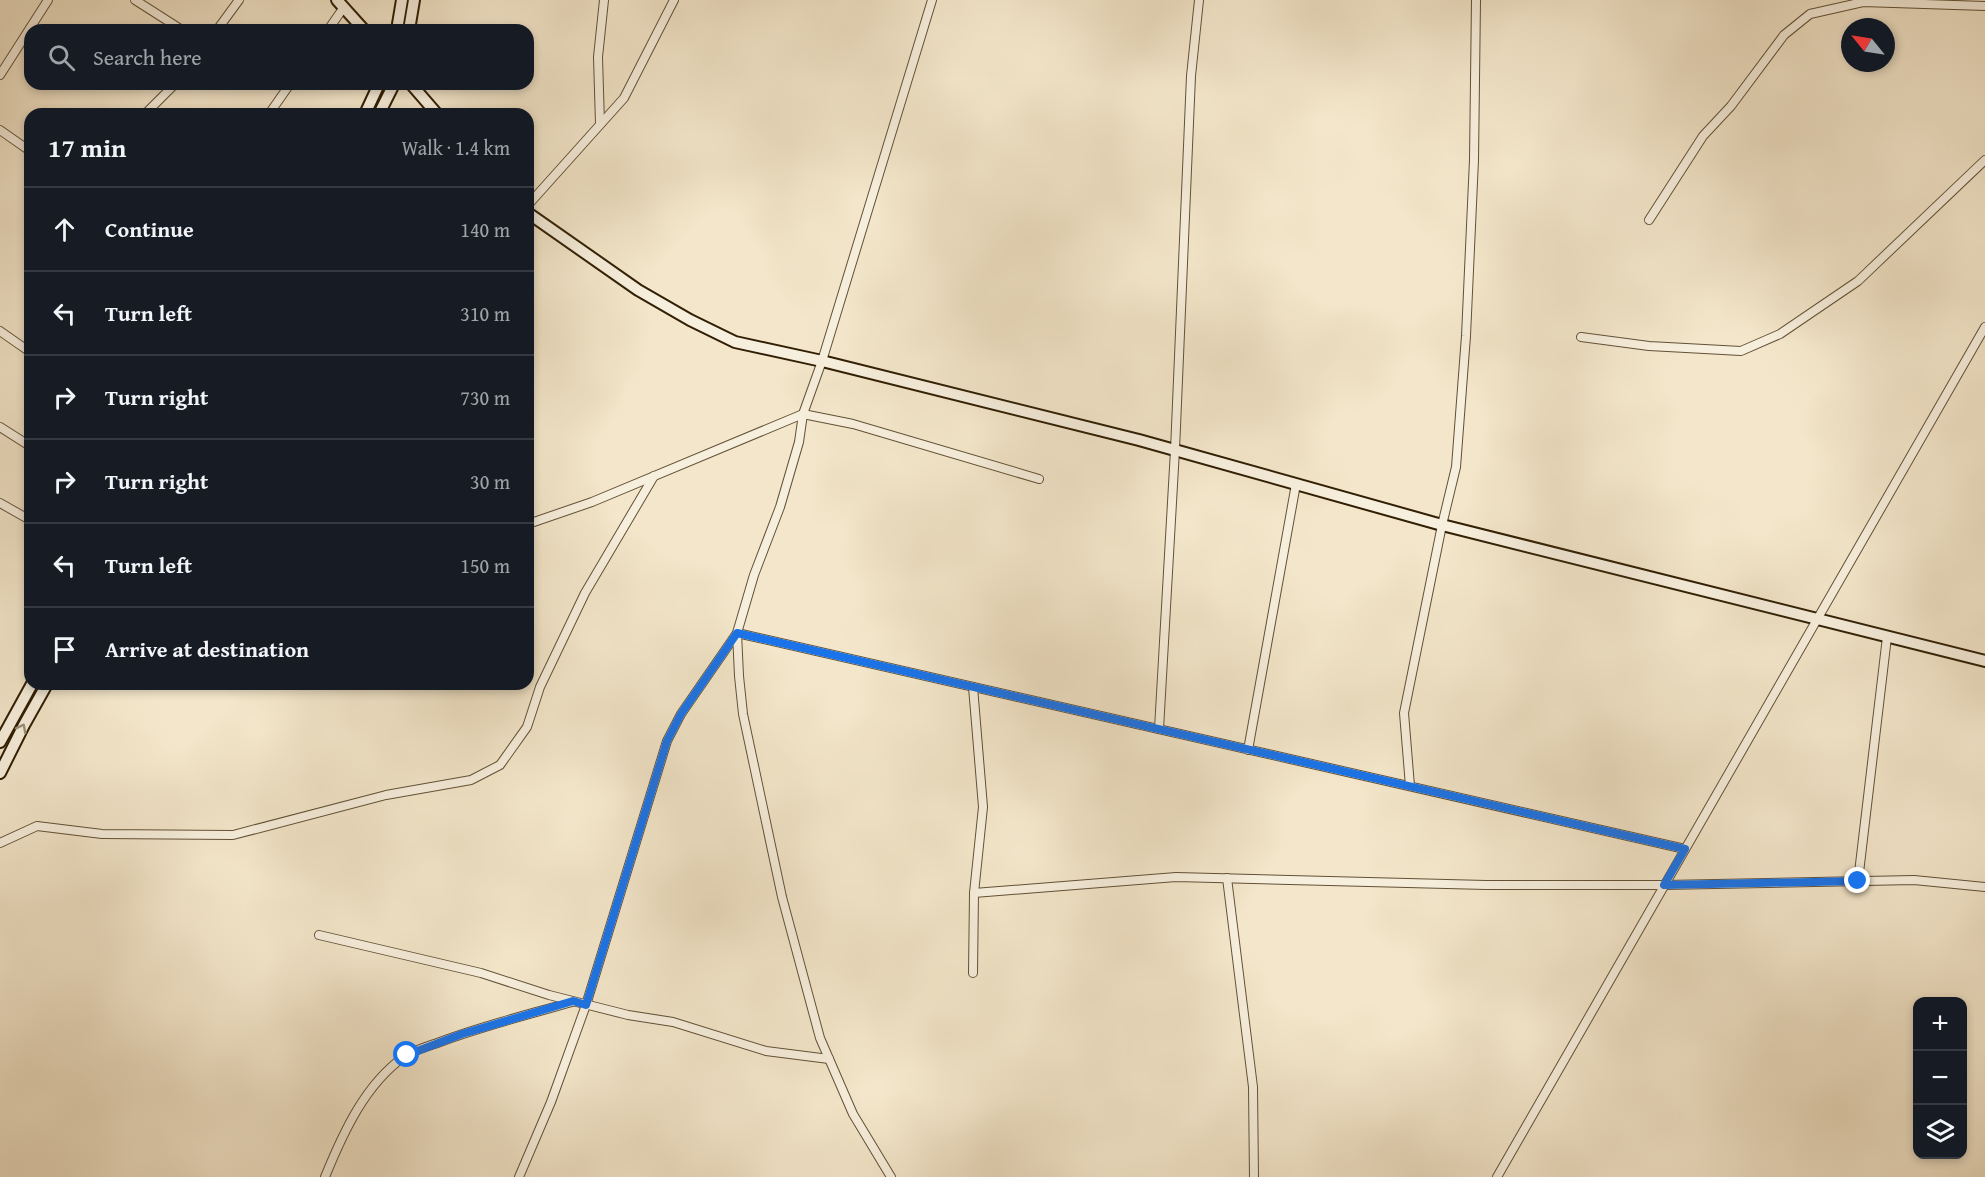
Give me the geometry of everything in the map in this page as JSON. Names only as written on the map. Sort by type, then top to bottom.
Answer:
[{"type":"street","points":[[33,24],[48,0]]},
{"type":"street","points":[[135,0],[173,24]]},
{"type":"street","points":[[221,24],[239,0]]},
{"type":"street","points":[[398,24],[402,0]]},
{"type":"street","points":[[411,24],[414,0]]},
{"type":"street","points":[[600,124],[598,57],[604,0]]},
{"type":"street","points":[[534,198],[624,98],[674,0]]},
{"type":"street","points":[[519,1177],[551,1102],[586,1005],[667,741],[681,714],[737,633],[754,575],[780,507],[799,442],[803,414],[822,361],[932,0]]},
{"type":"street","points":[[1159,729],[1175,450],[1191,76],[1199,0]]},
{"type":"street","points":[[1410,786],[1404,713],[1456,467],[1466,336],[1474,160],[1476,0]]},
{"type":"street","points":[[1649,220],[1703,136],[1731,106],[1784,35],[1810,14],[1863,2],[1985,6]]},
{"type":"street","points":[[331,24],[340,4],[358,24]]},
{"type":"street","points":[[0,75],[24,38]]},
{"type":"street","points":[[151,108],[169,90]]},
{"type":"street","points":[[273,108],[286,90]]},
{"type":"street","points":[[368,108],[376,90]]},
{"type":"street","points":[[382,108],[391,90]]},
{"type":"street","points":[[416,90],[433,108]]},
{"type":"street","points":[[0,130],[24,147]]},
{"type":"street","points":[[1581,337],[1649,346],[1741,351],[1780,334],[1858,281],[1985,160]]},
{"type":"street","points":[[534,217],[638,290],[690,320],[735,342],[822,361],[1175,450],[1442,525],[1985,661]]},
{"type":"street","points":[[1497,1177],[1985,327]]},
{"type":"street","points":[[0,331],[24,348]]},
{"type":"street","points":[[534,522],[592,502],[803,414],[853,424],[1039,479]]},
{"type":"street","points":[[0,428],[24,443]]},
{"type":"street","points":[[0,843],[37,826],[102,834],[233,835],[386,795],[471,780],[500,765],[527,727],[540,687],[585,593],[654,476]]},
{"type":"street","points":[[1248,750],[1296,484]]},
{"type":"street","points":[[0,503],[24,517]]},
{"type":"street","points":[[737,633],[1685,849]]},
{"type":"street","points":[[737,633],[743,714],[782,897],[820,1038],[853,1114],[891,1177]]},
{"type":"street","points":[[1858,881],[1887,636]]},
{"type":"street","points":[[973,687],[982,807],[974,893],[973,973]]},
{"type":"street","points":[[0,742],[29,690]]},
{"type":"street","points":[[0,773],[44,690]]},
{"type":"street","points":[[974,893],[1176,877],[1486,885],[1664,885],[1914,880],[1985,887]]},
{"type":"street","points":[[1227,878],[1252,1087],[1254,1177]]},
{"type":"street","points":[[320,935],[481,973],[549,996],[628,1015],[672,1022],[766,1051],[829,1059]]},
{"type":"street","points":[[325,1177],[359,1105],[382,1076],[407,1055],[462,1034],[573,1001]]},
{"type":"route","points":[[407,1055],[462,1034],[573,1001],[586,1005],[667,741],[681,714],[737,633],[1685,849],[1664,885],[1858,881]]}]
